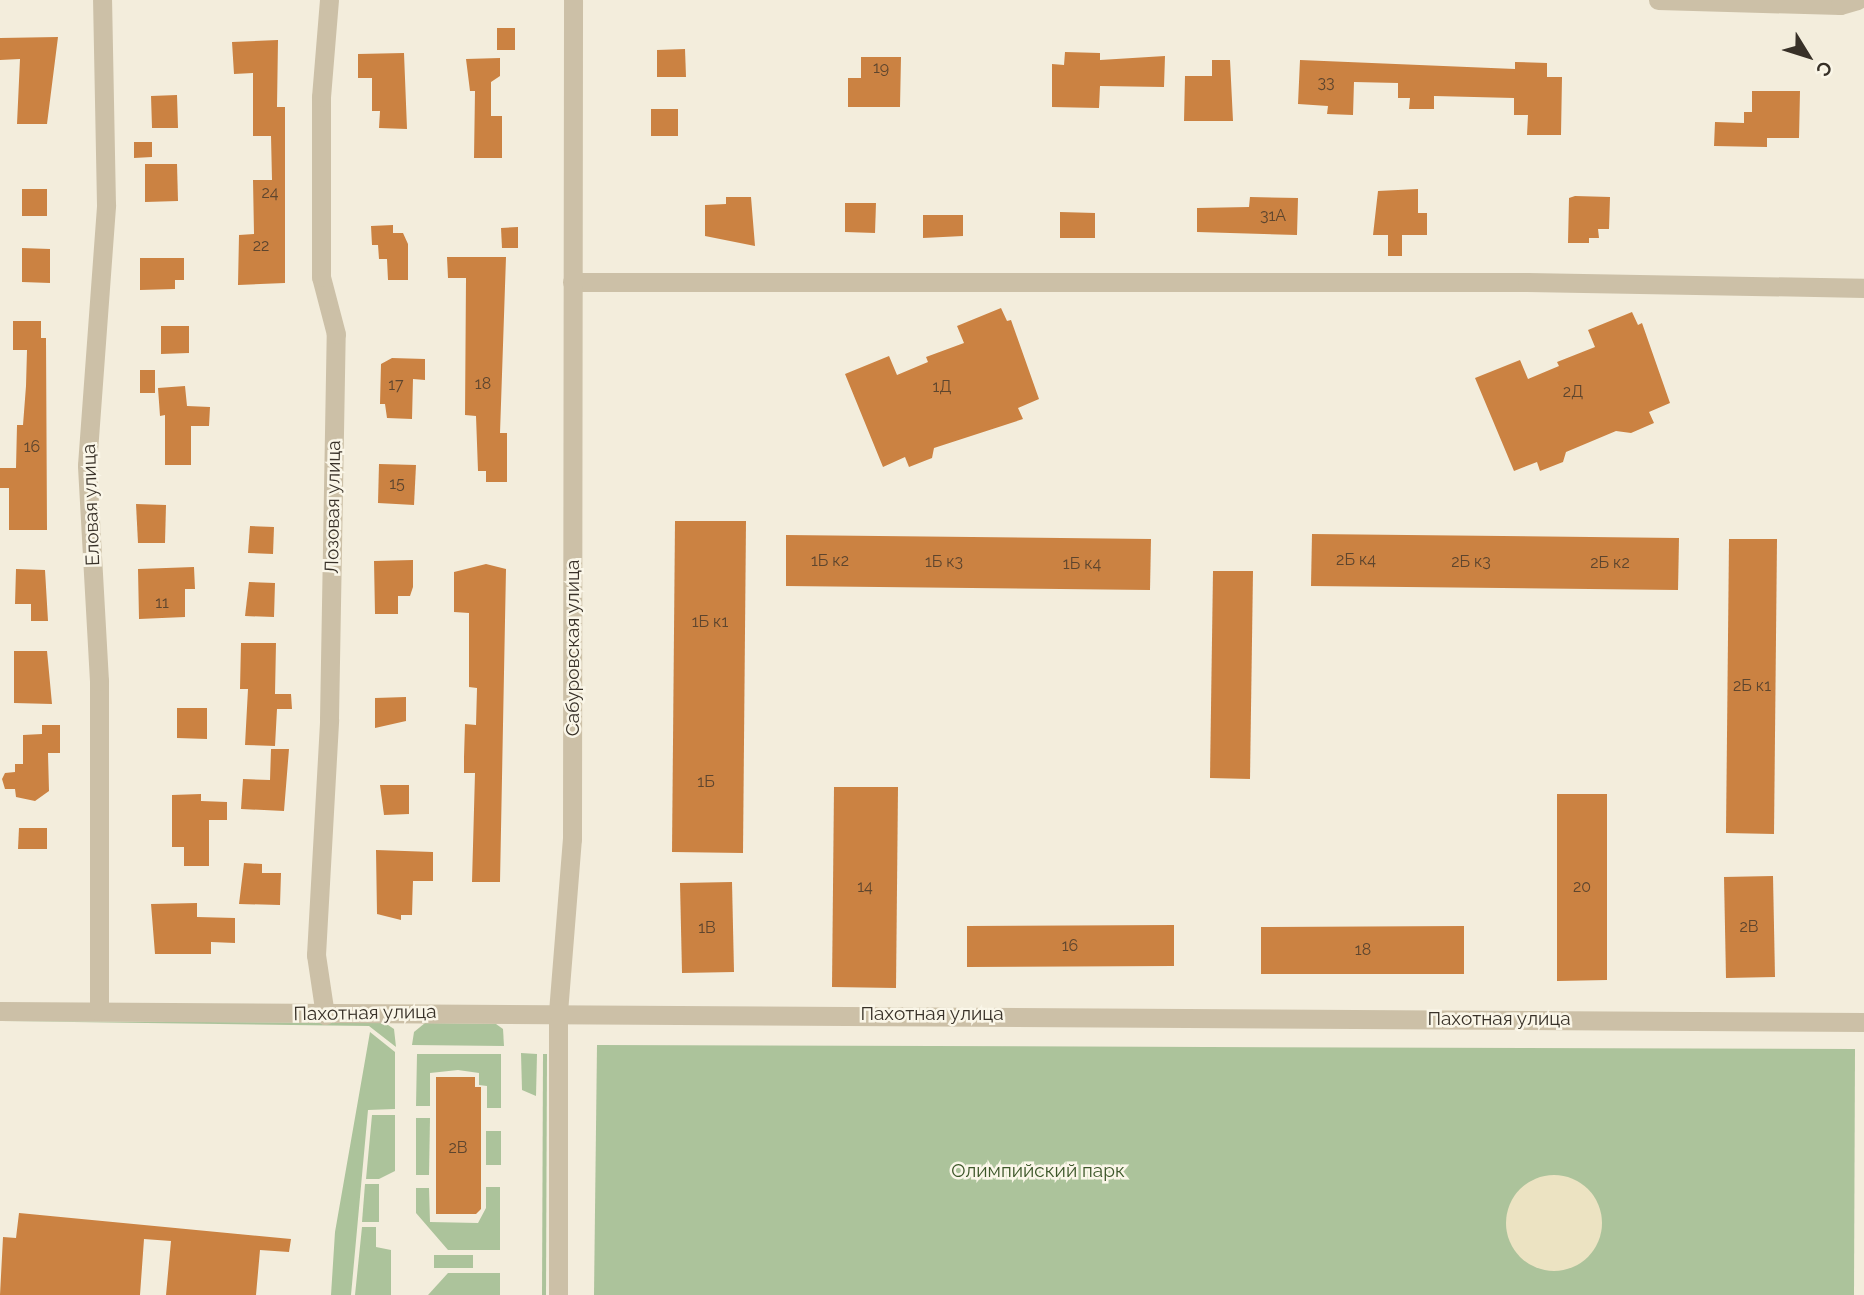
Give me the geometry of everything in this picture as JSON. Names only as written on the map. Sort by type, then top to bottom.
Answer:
[{"type":"street","name":"Еловая улица","points":[[99,1012],[99,681],[87,465],[107,205],[102,0]]},
{"type":"street","name":"Лозовая улица","points":[[325,1015],[316,955],[329,719],[336,334],[321,277],[321,97],[329,0]]},
{"type":"street","name":"Сабуровская улица","points":[[558,1295],[558,1012],[572,839],[573,0]]},
{"type":"street","points":[[1658,0],[1840,5],[1857,0]]},
{"type":"street","points":[[572,282],[1527,282],[1864,288]]},
{"type":"street","name":"Пахотная улица","points":[[0,1011],[325,1015],[558,1012],[1864,1022]]},
{"type":"green space","points":[[0,1021],[385,1023],[394,1029],[396,1047],[369,1026]]},
{"type":"green space","points":[[425,1023],[496,1024],[503,1029],[504,1046],[412,1045],[414,1032]]},
{"type":"green space","points":[[370,1032],[395,1052],[395,1109],[368,1110],[351,1295],[331,1295],[335,1232]]},
{"type":"green space","name":"Олимпийский парк","points":[[597,1045],[1855,1049],[1854,1295],[594,1295]]},
{"type":"green space","points":[[521,1053],[537,1054],[536,1096],[522,1090]]},
{"type":"green space","points":[[417,1054],[501,1054],[501,1108],[487,1108],[487,1086],[479,1085],[479,1073],[458,1070],[430,1073],[430,1106],[416,1106]]},
{"type":"green space","points":[[543,1054],[547,1054],[546,1295],[542,1295]]},
{"type":"green space","points":[[372,1115],[395,1115],[395,1171],[379,1179],[366,1179]]},
{"type":"green space","points":[[416,1118],[430,1118],[429,1175],[416,1175]]},
{"type":"green space","points":[[486,1131],[501,1131],[501,1165],[486,1165]]},
{"type":"green space","points":[[365,1184],[379,1184],[379,1222],[362,1222]]},
{"type":"green space","points":[[486,1187],[500,1187],[500,1250],[448,1250],[416,1213],[416,1188],[429,1188],[430,1222],[478,1223],[486,1208]]},
{"type":"green space","points":[[362,1227],[376,1227],[376,1247],[391,1250],[391,1295],[355,1295]]},
{"type":"green space","points":[[434,1255],[473,1255],[473,1268],[434,1268]]},
{"type":"green space","points":[[448,1273],[500,1273],[500,1295],[428,1295]]},
{"type":"shaded area","points":[[1554,1175],[1572,1178],[1588,1189],[1599,1205],[1602,1223],[1599,1241],[1588,1257],[1572,1268],[1554,1271],[1536,1268],[1520,1257],[1509,1241],[1506,1223],[1509,1205],[1520,1189],[1536,1178]]},
{"type":"building","points":[[497,28],[515,28],[515,50],[497,50]]},
{"type":"building","points":[[58,37],[47,124],[17,124],[20,59],[0,60],[0,38]]},
{"type":"building","points":[[278,40],[277,107],[285,107],[285,283],[238,285],[239,235],[254,234],[253,180],[272,180],[271,136],[253,136],[253,73],[234,74],[232,42]]},
{"type":"building","points":[[685,49],[686,77],[657,77],[657,50]]},
{"type":"building","points":[[1065,52],[1100,53],[1100,60],[1165,56],[1164,87],[1100,86],[1099,108],[1052,107],[1052,64],[1064,65]]},
{"type":"building","points":[[404,53],[407,129],[379,128],[380,111],[372,111],[372,78],[358,78],[358,54]]},
{"type":"building","points":[[861,57],[901,57],[900,107],[848,107],[848,78],[861,78]]},
{"type":"building","points":[[500,58],[500,76],[491,82],[491,116],[502,116],[502,158],[474,158],[475,91],[470,91],[466,59]]},
{"type":"building","points":[[1212,60],[1230,60],[1233,121],[1184,121],[1185,76],[1212,76]]},
{"type":"building","points":[[1300,60],[1515,69],[1515,62],[1547,63],[1547,77],[1562,77],[1561,135],[1527,135],[1528,115],[1514,115],[1514,98],[1434,96],[1434,109],[1409,109],[1410,98],[1398,98],[1398,83],[1354,82],[1353,115],[1327,114],[1328,106],[1298,104]]},
{"type":"building","points":[[1752,91],[1800,91],[1799,138],[1767,138],[1767,147],[1714,146],[1715,122],[1744,123],[1744,112],[1752,112]]},
{"type":"building","points":[[177,95],[178,128],[152,128],[151,96]]},
{"type":"building","points":[[651,109],[678,109],[678,136],[651,136]]},
{"type":"building","points":[[134,142],[152,142],[152,157],[134,158]]},
{"type":"building","points":[[145,164],[177,164],[178,201],[145,202]]},
{"type":"building","points":[[22,189],[47,189],[47,216],[22,216]]},
{"type":"building","points":[[1418,189],[1418,213],[1427,213],[1427,235],[1402,235],[1402,256],[1388,256],[1388,235],[1373,235],[1378,191]]},
{"type":"building","points":[[726,197],[751,197],[755,246],[705,236],[705,205],[726,204]]},
{"type":"building","points":[[1250,197],[1298,198],[1297,235],[1197,232],[1197,208],[1249,207]]},
{"type":"building","points":[[1610,197],[1609,229],[1598,229],[1599,238],[1589,238],[1589,243],[1568,243],[1569,198]]},
{"type":"building","points":[[845,203],[876,203],[875,233],[845,232]]},
{"type":"building","points":[[1060,212],[1095,213],[1095,238],[1060,238]]},
{"type":"building","points":[[923,215],[963,215],[963,236],[923,238]]},
{"type":"building","points":[[393,225],[393,233],[403,233],[408,244],[408,280],[388,280],[387,259],[379,259],[378,245],[372,245],[371,226]]},
{"type":"building","points":[[518,227],[518,248],[502,248],[501,228]]},
{"type":"building","points":[[22,248],[50,249],[50,283],[22,282]]},
{"type":"building","points":[[447,257],[506,257],[500,433],[507,433],[507,482],[486,482],[486,471],[478,471],[476,416],[465,415],[466,278],[448,278]]},
{"type":"building","points":[[140,258],[184,258],[184,280],[175,280],[175,289],[140,290]]},
{"type":"building","points":[[1001,308],[1007,321],[1011,320],[1039,399],[1018,408],[1023,419],[934,448],[932,458],[909,467],[905,457],[883,467],[845,374],[889,356],[897,375],[928,362],[926,357],[964,343],[957,326]]},
{"type":"building","points":[[1632,312],[1638,325],[1642,323],[1670,403],[1649,412],[1654,423],[1631,433],[1616,431],[1566,452],[1563,462],[1540,471],[1537,462],[1514,471],[1475,378],[1520,360],[1528,379],[1559,366],[1557,362],[1595,347],[1588,330]]},
{"type":"building","points":[[13,321],[41,321],[41,338],[46,338],[47,530],[9,530],[9,488],[0,488],[0,468],[16,468],[17,425],[23,425],[27,350],[13,350]]},
{"type":"building","points":[[161,326],[189,326],[189,353],[161,354]]},
{"type":"building","points":[[392,358],[425,359],[425,380],[413,379],[412,419],[387,418],[385,404],[380,404],[381,364]]},
{"type":"building","points":[[140,370],[155,370],[155,393],[140,393]]},
{"type":"building","points":[[185,386],[187,406],[210,407],[209,426],[191,426],[191,465],[165,465],[165,415],[160,416],[158,388]]},
{"type":"building","points":[[379,464],[416,465],[414,505],[378,503]]},
{"type":"building","points":[[136,504],[166,505],[165,543],[138,543]]},
{"type":"building","points":[[675,521],[746,521],[743,853],[672,852]]},
{"type":"building","points":[[250,526],[274,527],[273,554],[248,553]]},
{"type":"building","points":[[1312,534],[1679,538],[1678,590],[1311,586]]},
{"type":"building","points":[[786,535],[1151,539],[1150,590],[786,586]]},
{"type":"building","points":[[1729,539],[1777,539],[1774,834],[1726,833]]},
{"type":"building","points":[[413,560],[413,587],[410,596],[398,596],[398,614],[375,614],[374,561]]},
{"type":"building","points":[[486,564],[506,569],[500,882],[472,882],[475,773],[464,773],[464,757],[465,724],[476,725],[477,688],[469,687],[469,613],[454,612],[454,572]]},
{"type":"building","points":[[194,567],[195,589],[185,589],[185,617],[139,619],[138,569]]},
{"type":"building","points":[[16,569],[45,570],[48,621],[31,621],[31,604],[15,604]]},
{"type":"building","points":[[1213,571],[1253,571],[1250,779],[1210,778]]},
{"type":"building","points":[[249,582],[275,583],[274,617],[245,616]]},
{"type":"building","points":[[241,643],[276,643],[275,694],[291,694],[292,709],[277,709],[275,746],[245,745],[248,689],[240,689]]},
{"type":"building","points":[[14,651],[47,651],[52,704],[14,703]]},
{"type":"building","points":[[406,697],[406,721],[375,728],[375,698]]},
{"type":"building","points":[[177,708],[207,708],[207,739],[177,738]]},
{"type":"building","points":[[42,725],[60,725],[60,753],[48,753],[49,791],[35,801],[16,797],[15,789],[5,789],[2,779],[5,773],[15,772],[15,764],[23,764],[23,735],[42,734]]},
{"type":"building","points":[[271,749],[289,749],[284,811],[241,809],[243,779],[270,780]]},
{"type":"building","points":[[380,785],[409,785],[409,814],[384,815]]},
{"type":"building","points":[[834,787],[898,787],[896,988],[832,987]]},
{"type":"building","points":[[201,794],[201,801],[227,802],[227,820],[209,820],[209,866],[184,866],[184,847],[172,847],[172,795]]},
{"type":"building","points":[[1557,794],[1607,794],[1607,980],[1557,981]]},
{"type":"building","points":[[19,828],[47,828],[47,849],[18,849]]},
{"type":"building","points":[[376,850],[433,852],[433,881],[413,881],[412,915],[401,915],[401,920],[377,914]]},
{"type":"building","points":[[244,863],[262,864],[262,873],[281,873],[280,905],[239,904]]},
{"type":"building","points":[[1773,876],[1775,977],[1726,978],[1724,877]]},
{"type":"building","points":[[732,882],[734,972],[682,973],[680,883]]},
{"type":"building","points":[[197,903],[197,917],[235,918],[235,943],[211,942],[211,954],[155,954],[151,904]]},
{"type":"building","points":[[1174,925],[1174,966],[967,967],[967,926]]},
{"type":"building","points":[[1464,926],[1464,974],[1261,974],[1261,927]]},
{"type":"building","points":[[436,1077],[475,1077],[475,1087],[481,1087],[481,1209],[476,1214],[436,1214]]},
{"type":"building","points":[[19,1213],[291,1239],[289,1252],[260,1250],[256,1295],[166,1295],[171,1241],[144,1239],[140,1295],[0,1295],[3,1237],[16,1238]]}]
